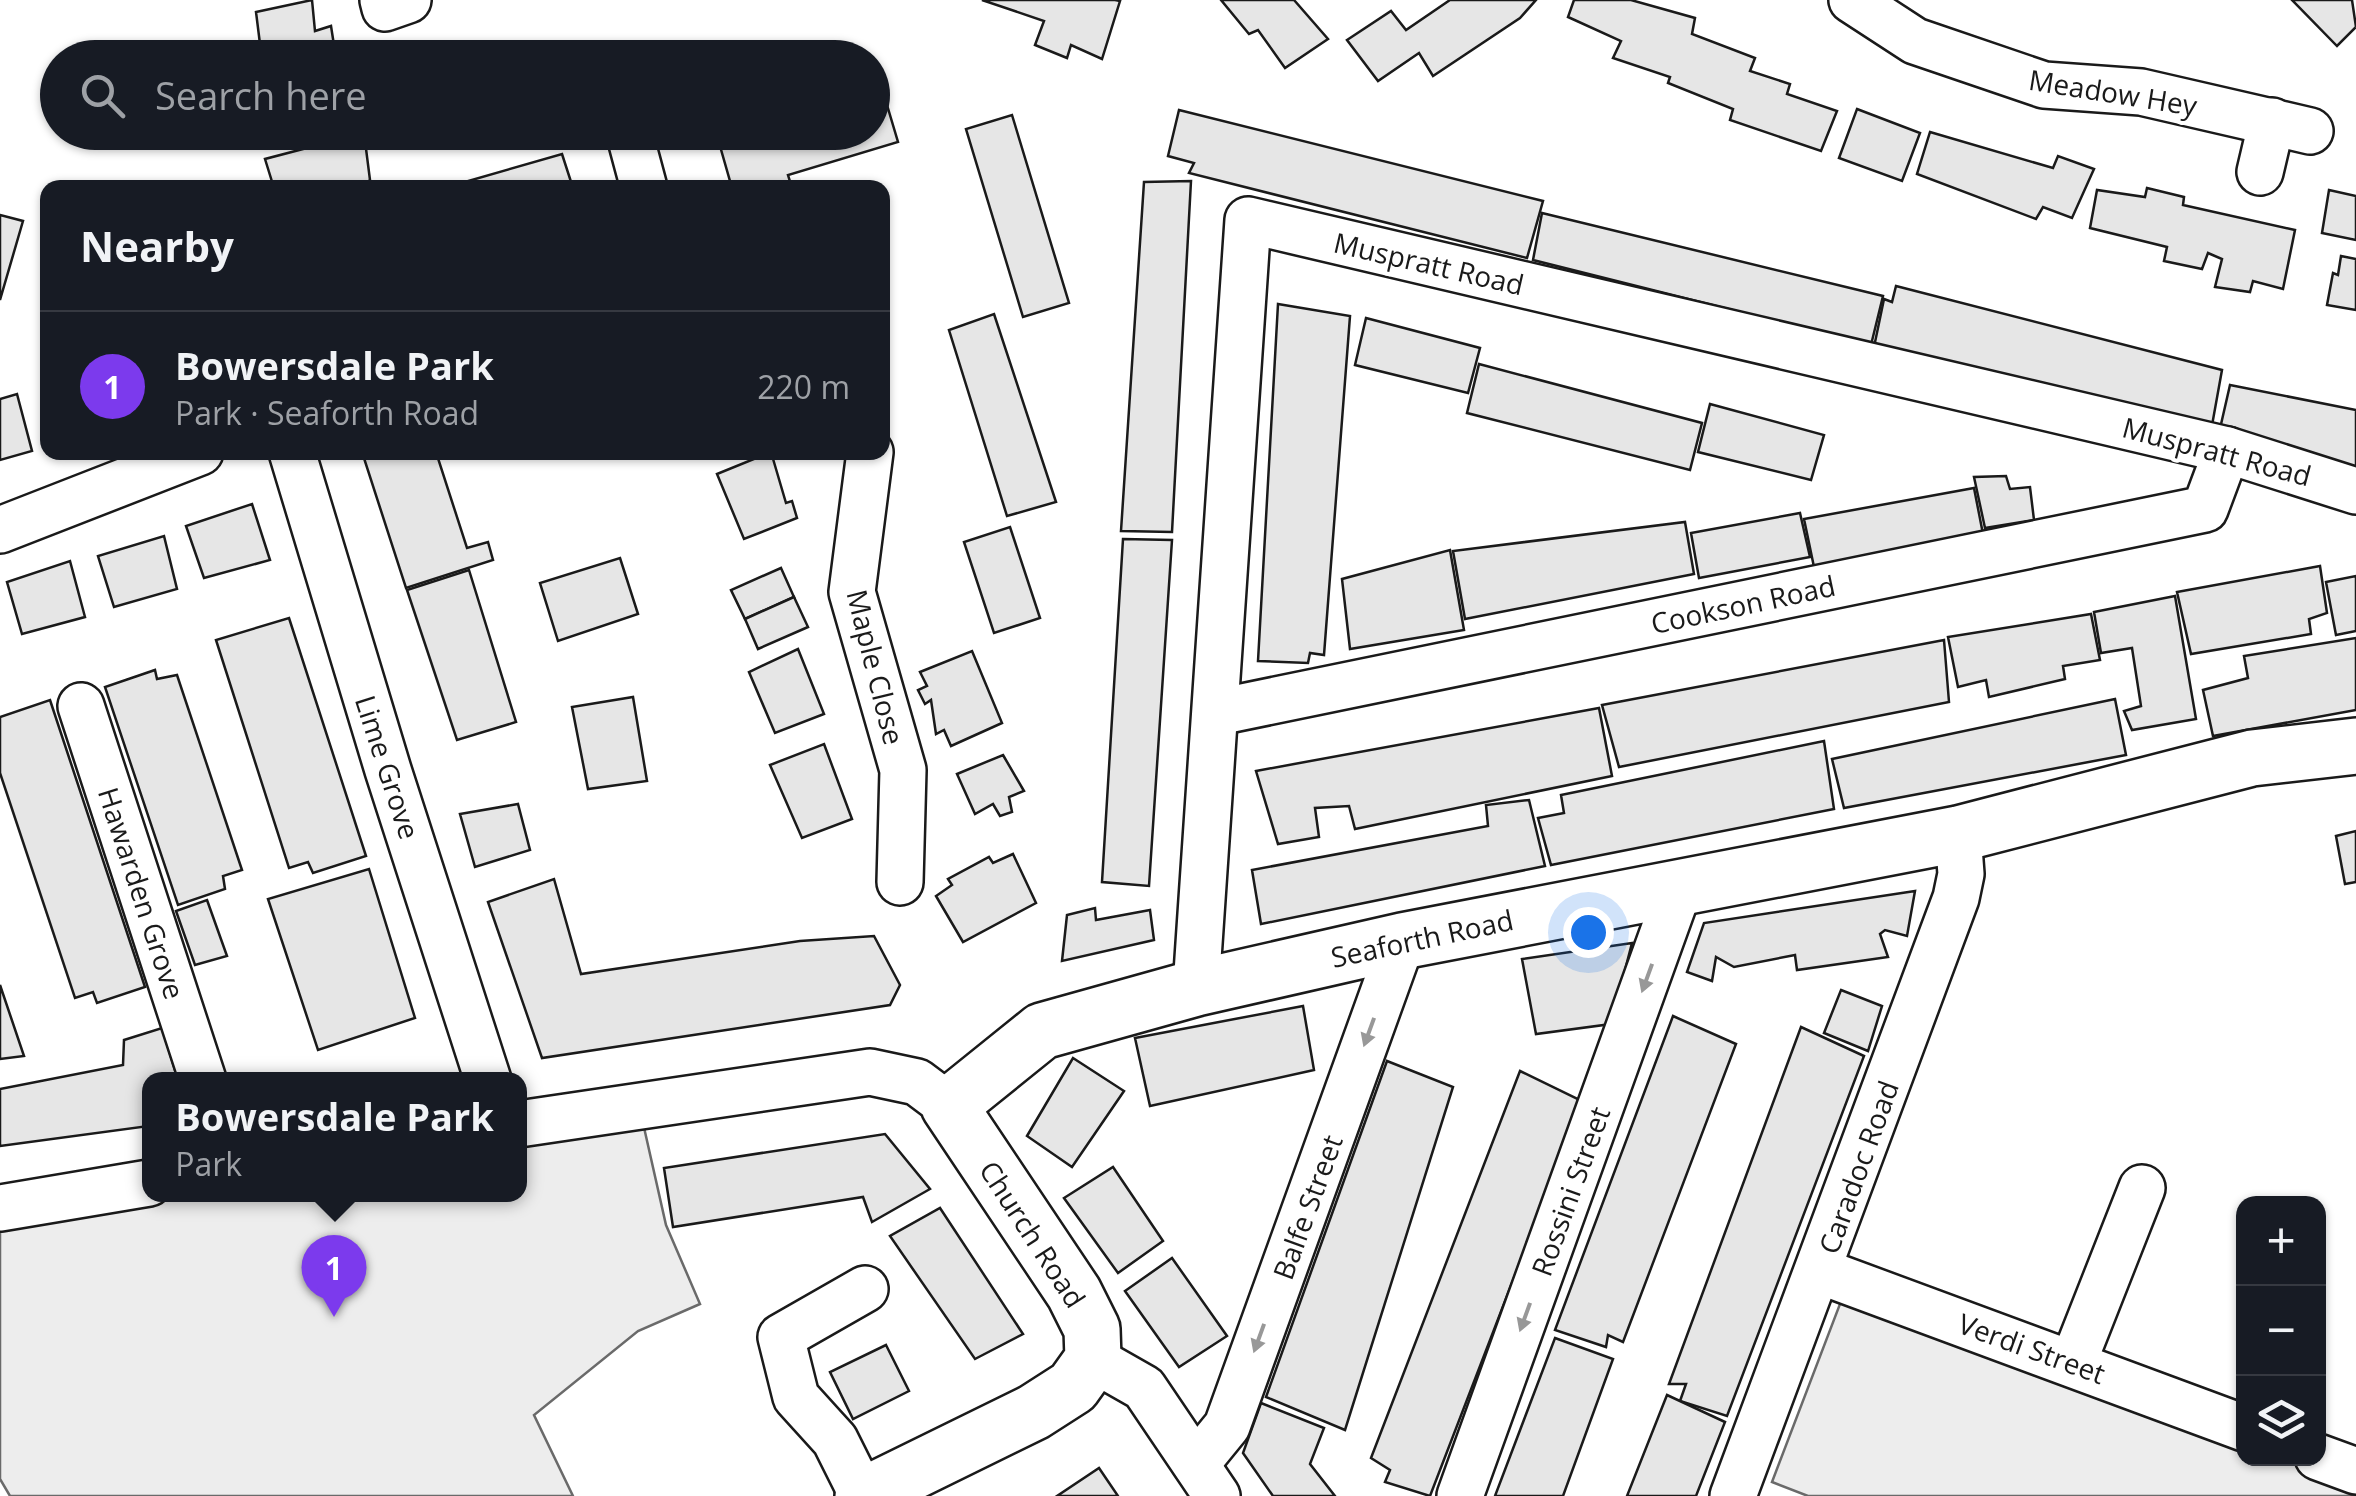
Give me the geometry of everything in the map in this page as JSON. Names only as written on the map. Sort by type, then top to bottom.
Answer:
[{"type":"main road","name":"Seaforth Road","points":[[949,1106],[1042,1031],[1196,988],[1402,940],[1958,834],[2252,758],[2356,746]]},
{"type":"main road","name":"Church Road","points":[[949,1106],[1074,1293],[1092,1330],[1092,1360]]},
{"type":"main road","points":[[863,1496],[1034,1412],[1074,1387],[1092,1360]]},
{"type":"street","points":[[383,0],[385,8],[408,0]]},
{"type":"street","name":"Meadow Hey","points":[[1852,0],[1915,42],[2044,85],[2141,92],[2291,126],[2260,172]]},
{"type":"street","points":[[634,150],[642,180]]},
{"type":"street","name":"Muspratt Road","points":[[1196,988],[1218,712],[1248,220],[2227,450],[2356,492]]},
{"type":"street","name":"Cookson Road","points":[[1218,712],[2206,509],[2227,450]]},
{"type":"street","points":[[0,530],[179,460]]},
{"type":"street","name":"Lime Grove","points":[[294,460],[388,770],[485,1072]]},
{"type":"street","name":"Maple Close","points":[[869,460],[852,592],[903,770],[900,882]]},
{"type":"street","name":"Hawarden Grove","points":[[82,706],[200,1072]]},
{"type":"street","name":"Caradoc Road","points":[[1734,1496],[1956,898],[1961,874],[1958,834]]},
{"type":"street","name":"Rossini Street","points":[[1460,1496],[1680,886]]},
{"type":"street","name":"Balfe Street","points":[[1206,1480],[1402,940]]},
{"type":"street","points":[[527,1123],[870,1072],[916,1082],[949,1106]]},
{"type":"street","points":[[0,1208],[142,1184]]},
{"type":"street","points":[[2073,1362],[2142,1188]]},
{"type":"street","name":"Verdi Street","points":[[1820,1271],[2236,1425]]},
{"type":"street","points":[[863,1496],[836,1440],[796,1396],[781,1337],[865,1288]]},
{"type":"street","points":[[1092,1360],[1144,1388],[1206,1480]]},
{"type":"street","points":[[2326,1460],[2356,1471]]},
{"type":"shaded area","points":[[643,1123],[666,1225],[700,1304],[638,1331],[534,1415],[573,1496],[10,1496],[0,1479],[0,1226],[142,1201],[527,1202],[527,1139]]},
{"type":"shaded area","points":[[1848,1283],[2236,1434],[2236,1466],[2317,1466],[2356,1481],[2356,1496],[1808,1496],[1772,1482]]},
{"type":"building","points":[[312,0],[315,31],[331,26],[333,40],[260,40],[256,12]]},
{"type":"building","points":[[982,0],[1120,1],[1102,59],[1071,45],[1067,58],[1035,45],[1044,21]]},
{"type":"building","points":[[1221,0],[1294,0],[1328,39],[1285,68],[1258,30],[1249,34]]},
{"type":"building","points":[[1450,0],[1536,0],[1520,18],[1433,76],[1419,53],[1378,81],[1347,40],[1391,11],[1406,30]]},
{"type":"building","points":[[1574,0],[1631,0],[1695,18],[1692,34],[1755,58],[1750,71],[1790,84],[1787,94],[1837,111],[1821,151],[1730,120],[1733,109],[1668,83],[1670,77],[1613,58],[1621,41],[1568,17]]},
{"type":"building","points":[[2292,0],[2352,0],[2356,27],[2337,46]]},
{"type":"building","points":[[1857,109],[1920,133],[1902,181],[1839,158]]},
{"type":"building","points":[[1179,110],[1543,201],[1527,258],[1189,173],[1194,163],[1168,156]]},
{"type":"building","points":[[890,115],[898,142],[890,144]]},
{"type":"building","points":[[1012,115],[1069,303],[1023,317],[966,129]]},
{"type":"building","points":[[1930,132],[2053,168],[2058,156],[2094,169],[2072,218],[2043,207],[2036,219],[1917,174]]},
{"type":"building","points":[[299,150],[366,150],[370,180],[272,180],[265,159]]},
{"type":"building","points":[[721,150],[871,150],[788,175],[790,180],[730,180]]},
{"type":"building","points":[[562,154],[570,180],[472,180]]},
{"type":"building","points":[[1191,181],[1172,532],[1121,531],[1144,182]]},
{"type":"building","points":[[2147,188],[2184,197],[2183,205],[2295,230],[2283,289],[2253,281],[2250,292],[2215,287],[2222,259],[2208,253],[2202,269],[2164,261],[2167,247],[2090,228],[2097,190],[2145,197]]},
{"type":"building","points":[[2329,190],[2356,196],[2356,240],[2322,233]]},
{"type":"building","points":[[1542,213],[1883,296],[1871,345],[1533,260]]},
{"type":"building","points":[[0,215],[23,221],[0,300]]},
{"type":"building","points":[[2341,256],[2356,259],[2356,310],[2327,305],[2333,273],[2338,275]]},
{"type":"building","points":[[1896,286],[2222,370],[2211,431],[1874,347],[1884,299],[1892,302]]},
{"type":"building","points":[[1278,304],[1350,316],[1324,655],[1310,653],[1308,663],[1258,661]]},
{"type":"building","points":[[994,314],[1056,502],[1007,516],[949,330]]},
{"type":"building","points":[[1366,318],[1480,348],[1468,393],[1355,365]]},
{"type":"building","points":[[1479,364],[1702,423],[1690,470],[1467,413]]},
{"type":"building","points":[[2230,385],[2356,410],[2356,467],[2219,433]]},
{"type":"building","points":[[17,394],[32,451],[0,460],[0,399]]},
{"type":"building","points":[[1710,404],[1824,435],[1811,480],[1698,452]]},
{"type":"building","points":[[365,460],[439,460],[467,548],[488,542],[493,560],[406,588]]},
{"type":"building","points":[[751,460],[773,460],[786,503],[792,501],[797,518],[744,539],[717,474]]},
{"type":"building","points":[[2006,476],[2010,489],[2030,487],[2034,520],[1985,528],[1974,477]]},
{"type":"building","points":[[1974,488],[1983,534],[1814,567],[1804,519]]},
{"type":"building","points":[[252,504],[270,560],[204,578],[186,526]]},
{"type":"building","points":[[1800,513],[1810,557],[1699,578],[1691,533]]},
{"type":"building","points":[[1685,522],[1694,574],[1465,619],[1453,551]]},
{"type":"building","points":[[1010,527],[1040,618],[994,633],[964,542]]},
{"type":"building","points":[[164,536],[177,589],[114,607],[98,556]]},
{"type":"building","points":[[1123,539],[1172,540],[1149,886],[1102,882]]},
{"type":"building","points":[[1450,550],[1464,630],[1350,649],[1342,579]]},
{"type":"building","points":[[620,558],[638,614],[558,641],[540,583]]},
{"type":"building","points":[[70,561],[85,617],[22,634],[7,582]]},
{"type":"building","points":[[2320,566],[2327,613],[2309,619],[2311,634],[2191,654],[2177,592]]},
{"type":"building","points":[[781,568],[794,597],[745,619],[731,590]]},
{"type":"building","points":[[469,570],[516,722],[457,740],[407,590]]},
{"type":"building","points":[[2356,576],[2356,631],[2336,635],[2326,582]]},
{"type":"building","points":[[2175,596],[2196,719],[2132,730],[2124,711],[2141,706],[2132,648],[2101,653],[2094,612]]},
{"type":"building","points":[[794,597],[808,627],[758,649],[745,619]]},
{"type":"building","points":[[2091,614],[2100,660],[2063,666],[2065,679],[1989,697],[1986,680],[1958,687],[1948,637]]},
{"type":"building","points":[[289,618],[366,856],[313,873],[308,862],[289,868],[216,640]]},
{"type":"building","points":[[2356,638],[2356,710],[2213,736],[2203,690],[2248,678],[2244,656]]},
{"type":"building","points":[[1944,640],[1949,702],[1619,767],[1602,705]]},
{"type":"building","points":[[798,649],[824,714],[775,733],[749,672]]},
{"type":"building","points":[[972,651],[1002,723],[951,746],[944,730],[936,734],[931,700],[925,704],[918,690],[927,686],[920,672]]},
{"type":"building","points":[[155,670],[157,679],[177,675],[242,870],[223,876],[225,889],[178,905],[105,687]]},
{"type":"building","points":[[633,697],[647,781],[588,789],[572,707]]},
{"type":"building","points":[[2115,699],[2126,755],[1844,808],[1832,759]]},
{"type":"building","points":[[50,700],[145,987],[97,1003],[93,992],[75,998],[0,773],[0,717]]},
{"type":"building","points":[[1599,708],[1612,776],[1355,829],[1349,806],[1315,808],[1319,837],[1278,844],[1256,771]]},
{"type":"building","points":[[1824,741],[1834,809],[1551,865],[1538,818],[1564,813],[1561,795]]},
{"type":"building","points":[[824,744],[852,819],[802,838],[770,765]]},
{"type":"building","points":[[1003,755],[1024,791],[1009,797],[1012,812],[1000,816],[993,804],[975,814],[957,774]]},
{"type":"building","points":[[1529,800],[1545,866],[1261,924],[1252,870],[1488,826],[1486,805]]},
{"type":"building","points":[[518,804],[530,850],[475,867],[460,814]]},
{"type":"building","points":[[2356,831],[2356,882],[2345,884],[2336,836]]},
{"type":"building","points":[[1013,854],[1036,903],[963,942],[936,896],[952,885],[948,879],[989,857],[993,863]]},
{"type":"building","points":[[369,869],[415,1018],[318,1050],[268,899]]},
{"type":"building","points":[[554,879],[581,974],[800,941],[874,936],[900,985],[890,1005],[542,1058],[488,902]]},
{"type":"building","points":[[1915,891],[1907,936],[1885,930],[1880,934],[1888,957],[1797,970],[1795,955],[1734,967],[1716,957],[1712,981],[1687,972],[1704,923]]},
{"type":"building","points":[[207,900],[227,956],[195,965],[176,911]]},
{"type":"building","points":[[1095,908],[1096,920],[1150,910],[1154,940],[1062,961],[1067,915]]},
{"type":"building","points":[[1632,943],[1611,1024],[1536,1034],[1522,959]]},
{"type":"building","points":[[0,985],[24,1056],[0,1059]]},
{"type":"building","points":[[1841,990],[1882,1006],[1868,1051],[1824,1033]]},
{"type":"building","points":[[1303,1006],[1314,1070],[1150,1106],[1135,1038]]},
{"type":"building","points":[[1673,1016],[1736,1044],[1623,1342],[1608,1335],[1606,1347],[1555,1330]]},
{"type":"building","points":[[1801,1027],[1864,1056],[1727,1416],[1680,1401],[1686,1384],[1669,1384]]},
{"type":"building","points":[[162,1028],[176,1072],[142,1072],[142,1127],[0,1146],[0,1089],[123,1065],[124,1040]]},
{"type":"building","points":[[1073,1058],[1124,1091],[1072,1167],[1027,1136]]},
{"type":"building","points":[[1387,1061],[1453,1087],[1345,1430],[1266,1397]]},
{"type":"building","points":[[1520,1071],[1582,1101],[1430,1496],[1385,1482],[1390,1470],[1371,1458]]},
{"type":"building","points":[[885,1134],[930,1189],[872,1222],[863,1197],[673,1227],[664,1168]]},
{"type":"building","points":[[1113,1167],[1163,1241],[1118,1273],[1064,1198]]},
{"type":"building","points":[[940,1208],[1023,1334],[975,1359],[890,1236]]},
{"type":"building","points":[[1172,1258],[1227,1336],[1179,1367],[1125,1291]]},
{"type":"building","points":[[1555,1338],[1613,1359],[1563,1496],[1495,1496]]},
{"type":"building","points":[[886,1345],[909,1391],[853,1419],[830,1372]]},
{"type":"building","points":[[1667,1395],[1725,1422],[1696,1496],[1627,1496]]},
{"type":"building","points":[[1261,1403],[1324,1428],[1310,1464],[1335,1496],[1273,1496],[1243,1453]]},
{"type":"building","points":[[1099,1468],[1118,1496],[1057,1496]]},
{"type":"place","name":"Bowersdale Park","points":[[334,1317]]}]
